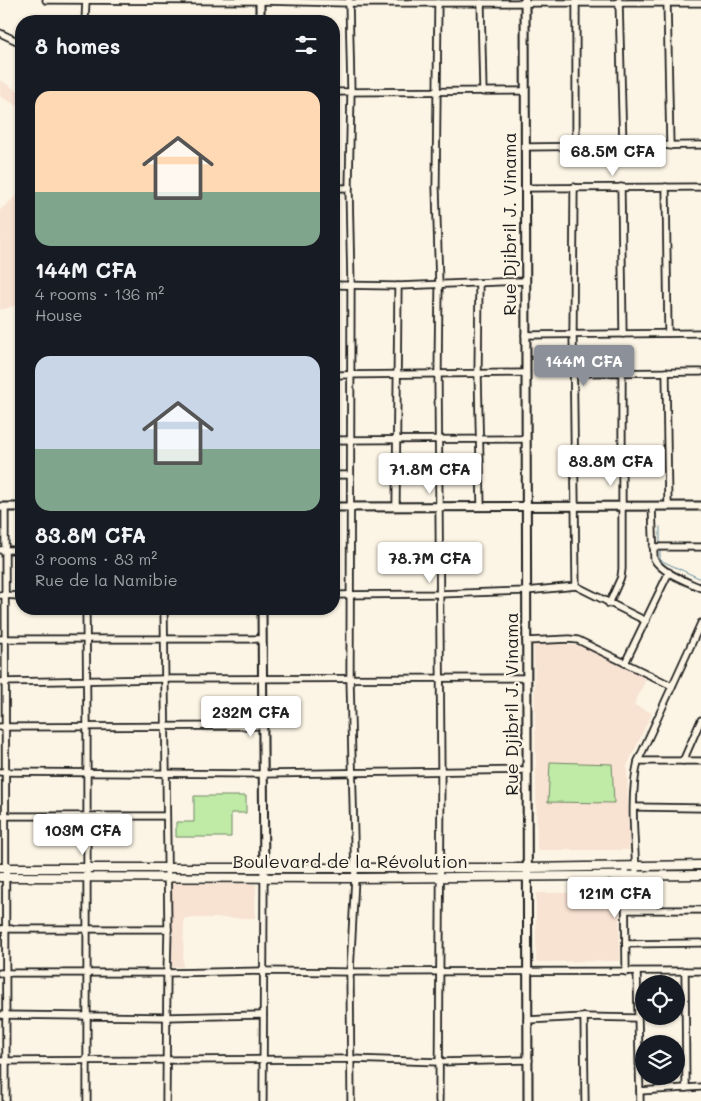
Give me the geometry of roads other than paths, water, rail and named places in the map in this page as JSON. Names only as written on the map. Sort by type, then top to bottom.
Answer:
[{"type":"main road","name":"Boulevard de la Révolution","points":[[3,877],[355,878],[625,870],[636,866],[701,865]]},
{"type":"main road","name":"Boulevard de la Révolution","points":[[3,868],[440,867],[527,872]]},
{"type":"main road","name":"Boulevard de la Révolution","points":[[625,870],[636,874],[701,875]]},
{"type":"street","points":[[46,0],[701,3]]},
{"type":"street","points":[[85,15],[86,0]]},
{"type":"street","points":[[260,0],[260,15]]},
{"type":"street","points":[[349,2],[351,92],[349,188],[351,285],[350,679],[355,878],[350,972],[351,1101]]},
{"type":"street","name":"Rue Djibril J. Vinama","points":[[524,2],[528,1101]]},
{"type":"street","points":[[576,2],[576,146]]},
{"type":"street","points":[[619,2],[623,146]]},
{"type":"street","points":[[667,2],[670,146]]},
{"type":"street","points":[[438,3],[436,188],[439,285],[440,1101]]},
{"type":"street","points":[[481,3],[482,92]]},
{"type":"street","points":[[0,33],[15,40]]},
{"type":"street","points":[[340,92],[525,91]]},
{"type":"street","points":[[525,147],[701,145]]},
{"type":"street","points":[[574,187],[573,373],[576,586]]},
{"type":"street","points":[[621,187],[622,334]]},
{"type":"street","points":[[666,187],[668,334]]},
{"type":"street","points":[[525,188],[701,187]]},
{"type":"street","points":[[340,188],[349,188]]},
{"type":"street","points":[[340,285],[398,286],[525,281]]},
{"type":"street","points":[[479,284],[478,373],[481,506]]},
{"type":"street","points":[[396,506],[398,286]]},
{"type":"street","points":[[526,335],[701,333]]},
{"type":"street","points":[[609,604],[621,577],[622,569],[622,372]]},
{"type":"street","points":[[666,372],[668,506]]},
{"type":"street","points":[[573,373],[701,372]]},
{"type":"street","points":[[340,375],[525,373]]},
{"type":"street","points":[[340,440],[526,439]]},
{"type":"street","points":[[340,475],[350,475]]},
{"type":"street","points":[[340,506],[701,506]]},
{"type":"street","points":[[652,506],[655,561],[669,572],[701,588]]},
{"type":"street","points":[[3,507],[3,929],[7,973],[3,1015],[3,1061],[6,1101]]},
{"type":"street","points":[[653,547],[701,547]]},
{"type":"street","points":[[626,663],[669,572]]},
{"type":"street","points":[[340,595],[526,591],[576,586],[646,621]]},
{"type":"street","points":[[2,595],[15,596]]},
{"type":"street","points":[[86,615],[88,773],[87,1101]]},
{"type":"street","points":[[164,615],[168,878],[166,1101]]},
{"type":"street","points":[[262,615],[263,1101]]},
{"type":"street","points":[[636,874],[634,806],[638,761],[701,623]]},
{"type":"street","points":[[3,639],[262,640]]},
{"type":"street","points":[[526,642],[578,640],[672,686]]},
{"type":"street","points":[[3,682],[165,679],[526,678]]},
{"type":"street","points":[[683,761],[701,720]]},
{"type":"street","points":[[3,727],[262,726]]},
{"type":"street","points":[[638,761],[701,761]]},
{"type":"street","points":[[3,772],[262,774],[526,770]]},
{"type":"street","points":[[634,806],[701,808]]},
{"type":"street","points":[[3,816],[166,816]]},
{"type":"street","points":[[625,870],[626,972]]},
{"type":"street","points":[[626,910],[701,910]]},
{"type":"street","points":[[3,929],[168,929]]},
{"type":"street","points":[[626,944],[701,944]]},
{"type":"street","points":[[0,973],[701,971]]},
{"type":"street","points":[[684,972],[686,1088]]},
{"type":"street","points":[[3,1015],[166,1018],[263,1015]]},
{"type":"street","points":[[584,1017],[585,1101]]},
{"type":"street","points":[[527,1020],[584,1017],[635,1018]]},
{"type":"street","points":[[638,1025],[640,1101]]},
{"type":"street","points":[[3,1061],[351,1059],[439,1062],[529,1060]]},
{"type":"street","points":[[640,1091],[701,1087]]},
{"type":"waterway","points":[[660,527],[660,544]]},
{"type":"waterway","points":[[660,550],[660,560],[701,579]]}]
